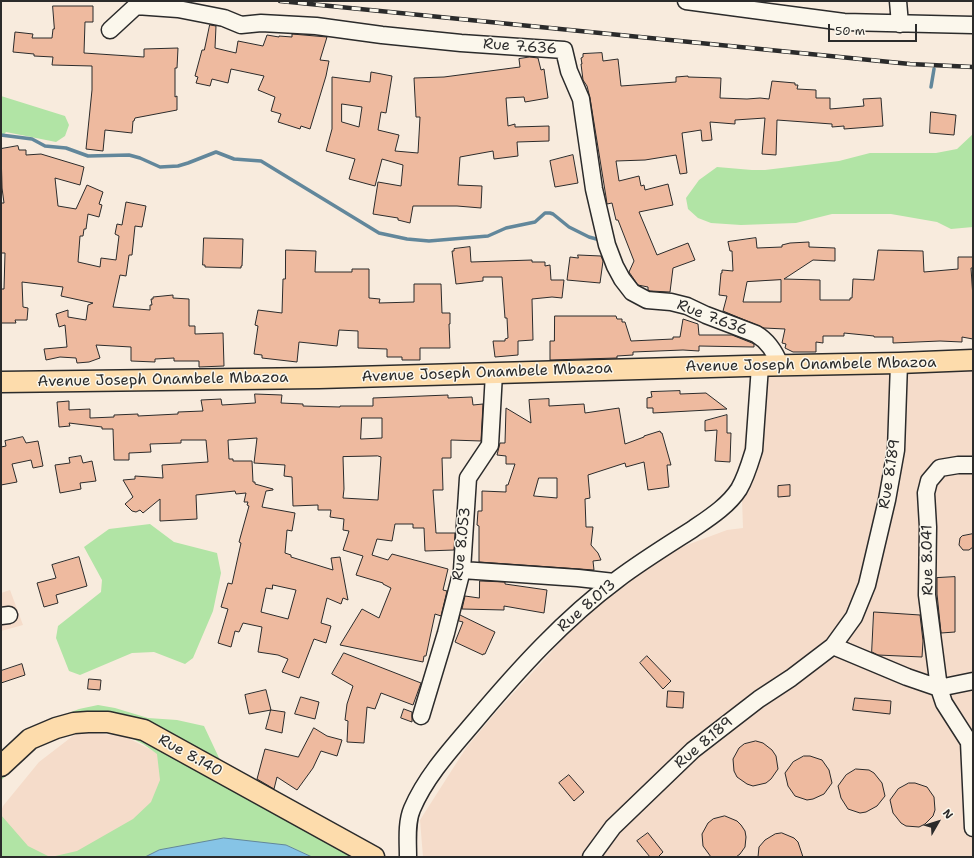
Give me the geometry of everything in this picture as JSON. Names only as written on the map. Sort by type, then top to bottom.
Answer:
[{"type":"main road","name":"Avenue Joseph Onambele Mbazoa","points":[[1,382],[319,378],[973,360]]},
{"type":"main road","name":"Rue 8.140","points":[[1,766],[30,739],[56,728],[74,723],[108,722],[144,730],[374,857]]},
{"type":"street","points":[[686,1],[844,22],[973,25]]},
{"type":"street","points":[[898,1],[900,24]]},
{"type":"street","name":"Rue 7.636","points":[[110,30],[136,6],[178,9],[224,18],[241,25],[261,23],[316,26],[382,35],[461,43],[564,50],[569,71],[581,99],[594,190],[607,245],[622,280],[632,292],[648,300],[671,302],[687,306],[756,334],[768,344],[777,356],[770,365]]},
{"type":"street","name":"Rue 8.189","points":[[592,857],[613,827],[693,750],[759,699],[791,678],[833,646],[854,617],[867,585],[887,500],[896,450],[899,363]]},
{"type":"street","name":"Rue 8.013","points":[[408,857],[408,825],[411,810],[420,794],[439,764],[504,687],[571,618],[614,582],[711,517],[729,501],[738,490],[751,462],[770,365]]},
{"type":"street","name":"Rue 8.053","points":[[421,716],[446,633],[462,570],[468,478],[490,445],[494,373]]},
{"type":"street","name":"Rue 8.041","points":[[939,688],[927,595],[928,527],[926,493],[929,481],[940,468],[958,465],[973,465]]},
{"type":"street","points":[[462,570],[614,582]]},
{"type":"street","points":[[833,646],[906,677],[939,688],[973,681]]},
{"type":"street","points":[[939,688],[944,703],[969,742],[973,828]]},
{"type":"shaded area","points":[[928,371],[973,371],[973,857],[423,857],[420,820],[466,748],[497,711],[564,638],[609,592],[647,560],[727,530],[743,528],[741,470],[752,377]]},
{"type":"shaded area","points":[[10,590],[23,625],[1,631],[1,593]]},
{"type":"shaded area","points":[[78,732],[124,736],[167,758],[236,787],[126,857],[30,857],[1,839],[1,812],[3,806],[39,762]]},
{"type":"green space","points":[[1,96],[65,116],[69,125],[65,136],[56,142],[6,132],[1,138]]},
{"type":"green space","points":[[973,134],[973,227],[951,229],[937,222],[891,214],[832,214],[796,223],[741,225],[711,223],[698,218],[688,209],[686,198],[699,180],[717,167],[765,170],[839,161],[870,153],[936,153],[957,149]]},
{"type":"green space","points":[[150,524],[174,542],[217,553],[221,573],[213,611],[193,658],[185,664],[154,652],[132,653],[80,675],[69,671],[56,638],[58,626],[101,592],[102,580],[84,547],[109,529]]},
{"type":"green space","points":[[98,705],[115,708],[148,718],[177,720],[204,726],[228,777],[373,857],[312,857],[286,845],[159,850],[145,857],[51,857],[77,851],[133,819],[151,802],[160,780],[157,754],[146,746],[131,738],[104,732],[87,731],[58,736],[45,742],[22,758],[1,781],[1,771],[58,717],[79,709]]},
{"type":"green space","points":[[1,815],[28,846],[50,857],[1,857]]},
{"type":"water","points":[[224,838],[286,845],[312,857],[145,857],[159,850]]},
{"type":"building","points":[[53,6],[93,6],[93,22],[85,22],[84,53],[144,57],[144,49],[178,48],[177,68],[175,68],[175,97],[177,96],[177,110],[135,118],[133,121],[132,133],[105,130],[103,151],[86,149],[92,90],[92,66],[52,65],[53,57],[34,56],[34,54],[13,52],[15,32],[33,34],[32,38],[52,38],[54,29]]},
{"type":"building","points":[[210,25],[216,26],[215,48],[236,53],[238,41],[263,46],[267,35],[292,37],[292,34],[327,37],[320,60],[329,61],[310,129],[301,126],[300,129],[278,122],[281,114],[271,111],[275,97],[258,90],[264,76],[231,69],[228,83],[212,79],[210,86],[196,83],[198,77],[195,76],[202,50],[204,50]]},
{"type":"building","points":[[602,53],[603,61],[618,59],[621,86],[676,82],[676,77],[688,76],[721,78],[720,98],[769,99],[772,81],[795,83],[795,85],[798,85],[797,89],[816,90],[816,98],[830,98],[830,109],[864,106],[863,99],[881,98],[883,126],[844,129],[844,126],[832,127],[832,124],[777,120],[776,155],[762,154],[765,118],[735,120],[735,124],[710,122],[712,140],[702,141],[701,130],[682,133],[687,173],[680,174],[676,155],[645,160],[616,161],[619,181],[639,176],[641,186],[644,185],[645,190],[668,184],[673,205],[639,212],[657,255],[688,243],[695,260],[673,268],[670,292],[650,291],[648,290],[648,287],[638,285],[629,272],[634,261],[618,220],[616,220],[612,203],[607,204],[590,98],[587,86],[583,80],[581,64],[583,54]]},
{"type":"building","points":[[530,57],[538,58],[541,70],[544,69],[548,98],[525,102],[524,97],[506,98],[508,126],[515,124],[515,127],[549,126],[549,141],[517,142],[518,156],[494,159],[493,151],[460,157],[458,185],[482,186],[481,208],[457,206],[413,206],[410,223],[398,220],[398,218],[373,214],[378,182],[401,186],[403,165],[382,159],[375,186],[349,179],[355,159],[326,151],[332,129],[332,77],[370,82],[371,72],[392,76],[386,113],[381,112],[378,130],[399,135],[395,151],[418,153],[420,117],[416,117],[414,78],[444,77],[520,67],[519,59]],"holes":[[[342,104],[362,107],[359,127],[342,122]]]},
{"type":"building","points":[[931,112],[956,115],[954,135],[930,133]]},
{"type":"building","points":[[18,146],[19,150],[26,150],[26,155],[41,154],[84,167],[80,185],[55,178],[58,206],[76,209],[87,185],[103,192],[99,204],[102,205],[99,217],[88,214],[86,229],[84,229],[83,236],[80,236],[78,262],[100,267],[101,258],[116,260],[119,236],[115,234],[117,224],[122,225],[126,202],[146,206],[142,227],[135,226],[132,255],[129,255],[126,276],[120,275],[113,307],[150,310],[150,305],[152,305],[151,299],[153,299],[153,297],[173,295],[173,298],[189,299],[189,326],[195,326],[195,334],[223,333],[224,366],[199,367],[199,361],[174,361],[174,358],[155,359],[155,362],[131,361],[131,347],[96,345],[100,358],[89,362],[77,363],[76,358],[60,357],[46,360],[44,349],[67,347],[65,325],[59,327],[56,314],[68,310],[68,317],[86,320],[88,305],[93,303],[61,296],[63,287],[22,282],[23,307],[28,308],[27,320],[15,320],[16,323],[1,323],[1,289],[4,289],[5,253],[1,253],[1,203],[4,203],[1,149]]},
{"type":"building","points":[[573,155],[578,183],[555,187],[550,161]]},
{"type":"building","points":[[204,238],[243,239],[241,268],[205,267],[205,265],[203,265]]},
{"type":"building","points":[[756,238],[757,248],[782,247],[782,245],[790,243],[809,242],[809,247],[835,248],[835,261],[813,260],[784,279],[820,280],[820,300],[850,300],[850,298],[852,298],[853,279],[874,280],[878,250],[923,251],[924,272],[958,269],[958,257],[973,257],[973,268],[971,268],[973,339],[962,337],[962,342],[940,341],[893,343],[893,337],[874,337],[844,333],[844,336],[823,336],[823,343],[816,342],[816,352],[793,352],[785,348],[786,344],[782,343],[785,329],[764,328],[723,311],[727,296],[719,295],[721,273],[722,270],[733,271],[732,251],[730,251],[728,242]],"holes":[[[781,280],[781,302],[743,302],[747,282]]]},
{"type":"building","points":[[470,247],[471,262],[532,260],[532,262],[545,262],[545,266],[550,265],[551,280],[564,280],[562,298],[552,297],[532,299],[533,340],[518,341],[518,355],[495,357],[493,341],[505,341],[505,339],[508,338],[502,277],[483,277],[483,281],[456,284],[452,251],[454,251],[454,249]]},
{"type":"building","points":[[286,250],[316,251],[315,272],[352,272],[352,269],[369,269],[369,298],[380,299],[379,303],[414,302],[414,284],[441,284],[442,313],[450,313],[450,348],[420,348],[420,360],[402,360],[402,357],[387,357],[387,349],[358,348],[358,331],[339,330],[337,346],[299,342],[297,362],[262,358],[262,355],[254,354],[258,326],[255,325],[258,310],[282,313]]},
{"type":"building","points":[[578,255],[601,256],[603,261],[600,283],[567,280],[570,257],[578,258]]},
{"type":"building","points":[[555,316],[616,316],[617,319],[622,319],[622,322],[625,322],[631,341],[673,339],[673,337],[680,337],[683,319],[698,324],[699,335],[732,335],[754,344],[754,347],[699,346],[699,351],[683,350],[633,352],[633,355],[617,356],[617,358],[550,360],[550,341],[554,341]]},
{"type":"building","points":[[680,391],[680,394],[706,393],[727,409],[653,413],[653,408],[647,408],[647,398],[652,397],[651,392]]},
{"type":"building","points":[[255,394],[282,395],[281,403],[303,404],[303,406],[373,406],[373,398],[448,395],[448,398],[472,397],[473,405],[483,404],[481,441],[451,440],[451,458],[442,458],[443,490],[433,490],[436,533],[455,533],[454,550],[425,551],[424,528],[413,528],[413,524],[395,524],[392,541],[377,539],[372,555],[388,560],[392,554],[448,569],[443,590],[447,591],[441,616],[435,614],[426,656],[424,656],[423,662],[340,645],[362,609],[379,618],[391,588],[383,583],[356,575],[363,556],[343,550],[349,531],[343,530],[344,519],[330,517],[331,510],[318,510],[318,505],[293,506],[292,477],[284,476],[285,465],[254,463],[257,438],[228,440],[229,459],[233,459],[233,461],[252,461],[253,482],[255,482],[255,484],[273,489],[266,491],[262,507],[295,513],[292,531],[287,530],[285,553],[291,555],[291,557],[333,570],[331,558],[340,557],[348,600],[343,598],[341,604],[327,598],[321,623],[331,626],[326,643],[314,639],[299,678],[282,672],[288,659],[278,655],[258,652],[262,627],[243,623],[239,632],[235,631],[231,647],[218,643],[228,609],[221,607],[228,583],[232,584],[241,543],[239,542],[249,506],[247,505],[248,502],[244,502],[246,493],[236,494],[235,491],[196,495],[197,519],[160,521],[160,499],[143,513],[140,510],[136,512],[132,511],[125,504],[133,497],[123,480],[135,479],[135,476],[163,478],[162,465],[208,462],[206,440],[181,440],[181,443],[150,444],[151,452],[129,453],[129,460],[114,460],[113,429],[102,429],[102,427],[69,423],[70,426],[59,427],[57,402],[69,401],[69,410],[90,409],[90,418],[114,417],[114,415],[138,414],[138,416],[203,411],[201,400],[221,399],[222,405],[255,403]],"holes":[[[362,418],[382,418],[382,438],[361,439]],[[343,457],[381,457],[378,500],[343,498]],[[273,585],[296,590],[288,619],[261,612],[266,588],[272,589]]]},
{"type":"building","points":[[549,399],[549,406],[584,404],[585,413],[619,408],[625,444],[660,431],[662,433],[671,465],[667,465],[669,487],[648,490],[644,462],[626,467],[625,463],[588,475],[590,498],[585,499],[586,527],[593,527],[591,545],[598,553],[601,560],[593,561],[594,570],[479,562],[479,526],[477,525],[478,511],[482,511],[482,491],[506,492],[506,485],[508,485],[515,464],[506,464],[506,456],[497,455],[500,443],[505,443],[506,408],[531,423],[529,400]],"holes":[[[539,478],[557,478],[557,498],[534,496]]]},
{"type":"building","points":[[727,415],[727,433],[731,433],[730,462],[715,461],[717,430],[705,431],[705,421]]},
{"type":"building","points":[[23,437],[26,443],[38,441],[43,466],[33,468],[31,460],[12,464],[17,482],[1,485],[1,447],[6,446],[5,441]]},
{"type":"building","points":[[81,456],[83,463],[92,461],[96,481],[80,483],[81,489],[60,493],[55,465],[70,463],[69,458]]},
{"type":"building","points":[[790,485],[790,496],[778,497],[778,486]]},
{"type":"building","points":[[973,534],[973,547],[969,550],[963,550],[959,545],[960,538],[962,536]]},
{"type":"building","points":[[79,557],[87,586],[56,595],[58,603],[44,607],[37,583],[56,578],[52,565]]},
{"type":"building","points":[[955,577],[955,632],[941,633],[937,578]]},
{"type":"building","points":[[480,581],[505,582],[505,584],[547,590],[544,613],[504,606],[504,610],[462,609],[465,596],[479,598]]},
{"type":"building","points":[[874,612],[920,615],[923,641],[922,657],[878,655],[872,652]]},
{"type":"building","points":[[460,615],[495,632],[485,654],[483,655],[455,642],[463,622],[459,621]]},
{"type":"building","points":[[344,653],[421,683],[413,705],[381,693],[375,709],[367,707],[364,743],[347,742],[348,721],[345,720],[347,704],[353,686],[332,674]]},
{"type":"building","points":[[647,656],[671,681],[663,689],[640,663]]},
{"type":"building","points":[[22,664],[25,675],[1,683],[1,671]]},
{"type":"building","points":[[89,679],[101,680],[100,690],[88,689]]},
{"type":"building","points":[[266,690],[271,710],[249,714],[245,695]]},
{"type":"building","points":[[668,691],[684,692],[683,708],[667,707]]},
{"type":"building","points":[[301,697],[319,702],[315,719],[295,714]]},
{"type":"building","points":[[855,698],[891,701],[890,714],[853,710]]},
{"type":"building","points":[[404,709],[412,712],[412,722],[401,718]]},
{"type":"building","points":[[271,710],[285,712],[282,733],[266,729]]},
{"type":"building","points":[[314,728],[327,736],[342,740],[337,756],[321,751],[313,768],[297,790],[277,777],[274,789],[257,779],[265,749],[298,757]]},
{"type":"building","points":[[756,741],[763,743],[772,750],[776,756],[778,769],[766,783],[753,786],[737,777],[734,771],[733,759],[739,748],[744,744]]},
{"type":"building","points":[[804,756],[810,756],[822,760],[829,770],[832,783],[824,794],[807,800],[795,796],[788,786],[785,773],[793,762]]},
{"type":"building","points":[[856,769],[869,770],[874,773],[882,783],[885,796],[877,806],[866,812],[860,813],[848,809],[841,798],[838,786],[846,775]]},
{"type":"building","points":[[569,775],[584,792],[574,801],[559,783]]},
{"type":"building","points":[[909,783],[915,783],[927,787],[934,797],[935,810],[933,816],[925,824],[919,827],[906,826],[901,823],[893,813],[890,800],[898,789]]},
{"type":"building","points":[[725,816],[737,821],[745,831],[745,847],[736,857],[711,857],[703,846],[702,834],[708,823],[713,819]]},
{"type":"building","points":[[648,833],[663,852],[658,857],[650,857],[637,841]]},
{"type":"building","points":[[782,833],[794,838],[798,842],[803,857],[758,857],[759,847],[765,840],[775,834]]},
{"type":"waterway","points":[[931,87],[934,69]]},
{"type":"waterway","points":[[1,135],[32,139],[45,146],[66,148],[88,156],[129,155],[160,167],[178,166],[216,152],[234,159],[261,161],[379,233],[407,239],[429,241],[488,236],[506,228],[535,222],[545,213],[550,213],[569,227],[589,237],[600,240]]},
{"type":"railway","points":[[280,1],[910,64],[973,67]]}]
